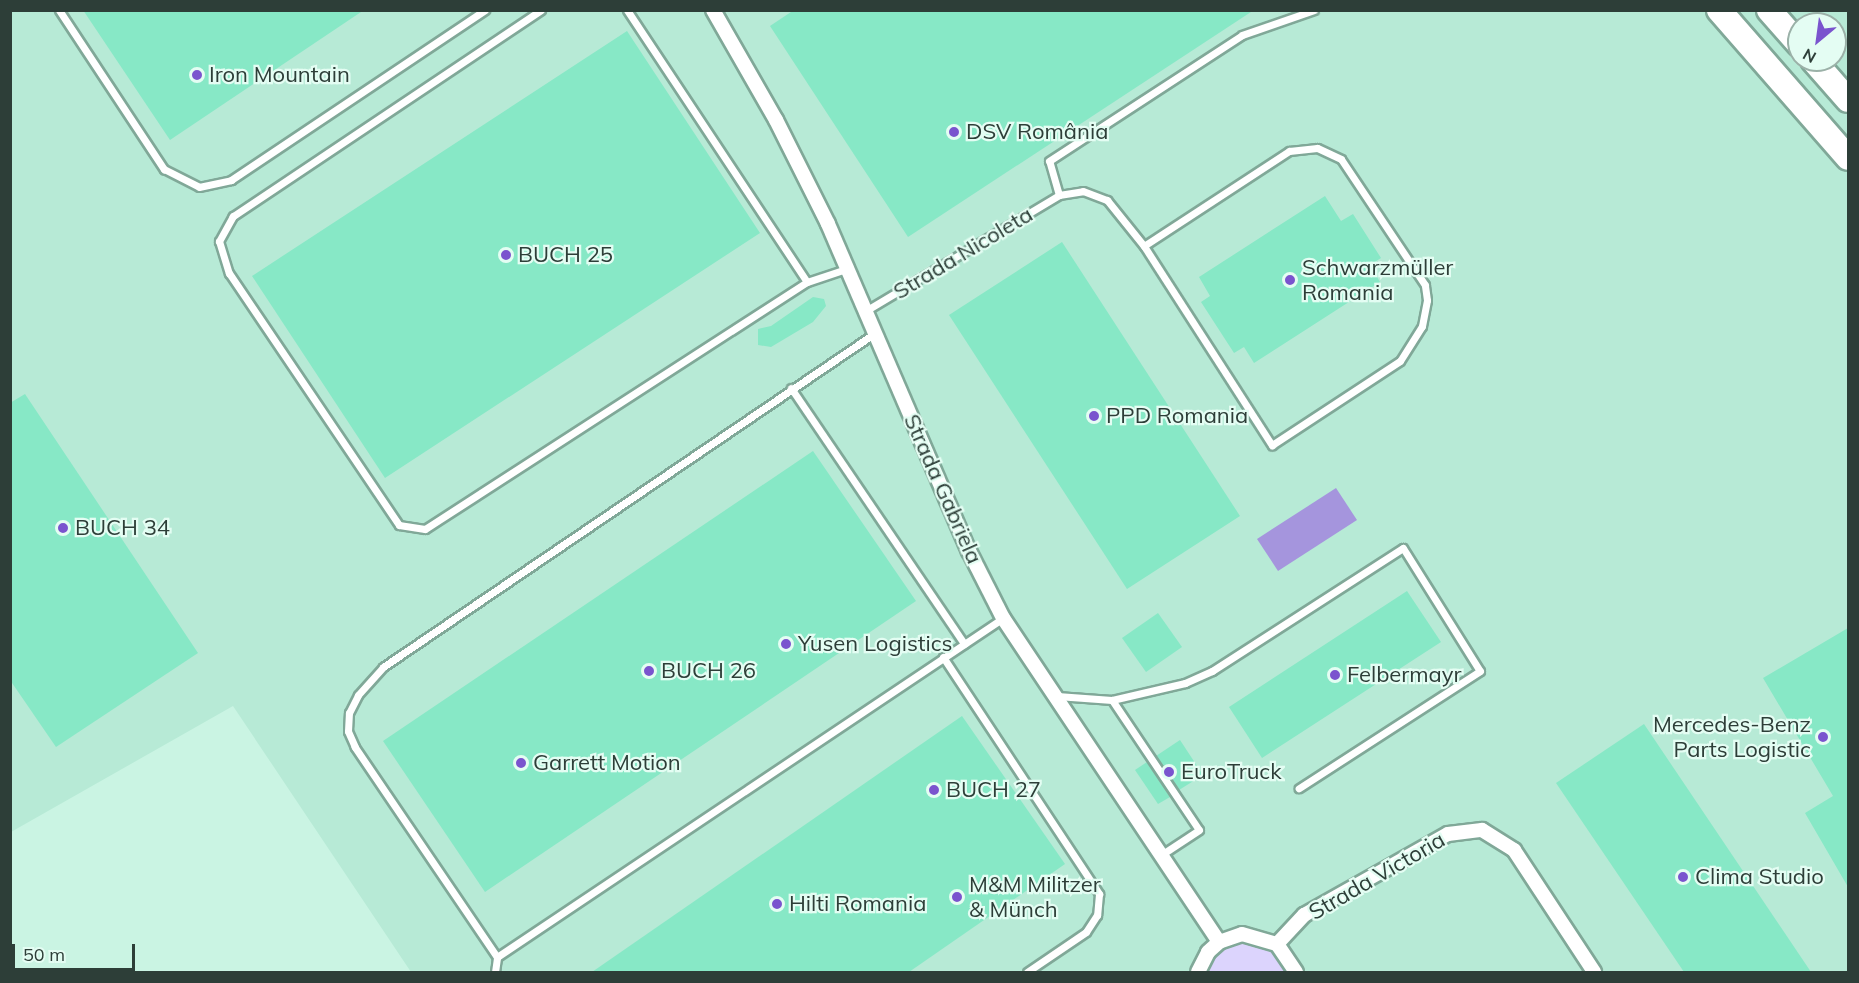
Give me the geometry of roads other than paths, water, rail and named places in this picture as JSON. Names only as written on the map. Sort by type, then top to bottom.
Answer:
[{"type":"highway","points":[[1719,10],[1848,158]]},
{"type":"highway","points":[[1769,10],[1787,30]]},
{"type":"highway","points":[[1776,10],[1787,23]]},
{"type":"highway","points":[[1825,72],[1848,99]]},
{"type":"street","name":"Strada Gabriela","points":[[713,10],[776,120],[849,268],[875,333],[1003,618],[1219,942]]},
{"type":"street","name":"Strada Victoria","points":[[1277,944],[1304,915],[1448,834],[1482,830],[1514,850],[1594,972]]},
{"type":"street","points":[[1198,972],[1208,952],[1219,942],[1242,934],[1277,944],[1296,972]]},
{"type":"lane","points":[[59,10],[164,169],[199,187],[231,180],[485,10]]},
{"type":"lane","points":[[541,10],[233,216],[219,241],[229,273],[386,513],[399,525],[425,529],[807,282],[849,268]]},
{"type":"lane","points":[[627,10],[807,282]]},
{"type":"lane","points":[[1144,246],[1289,151],[1317,148],[1341,159],[1425,285],[1427,300],[1422,326],[1400,361],[1272,445],[1144,246],[1107,200],[1083,191],[1059,195],[1049,161],[1242,35],[1314,10]]},
{"type":"lane","name":"Strada Nicoleta","points":[[867,310],[1059,195]]},
{"type":"lane","points":[[495,972],[497,957],[355,747],[348,731],[349,713],[358,695],[383,667],[875,333]]},
{"type":"lane","points":[[791,388],[964,644]]},
{"type":"lane","points":[[1054,696],[1112,700],[1153,693],[1212,671],[1403,548],[1480,670],[1299,788]]},
{"type":"lane","points":[[497,957],[1003,618]]},
{"type":"lane","points":[[944,657],[1099,894],[1097,915],[1086,932],[1027,972]]},
{"type":"lane","points":[[1112,700],[1198,830],[1161,855]]},
{"type":"place","name":"Iron Mountain","points":[[197,75]]},
{"type":"place","name":"DSV România","points":[[954,132]]},
{"type":"place","name":"BUCH 25","points":[[506,255]]},
{"type":"place","name":"Schwarzmüller Romania","points":[[1290,280]]},
{"type":"place","name":"PPD Romania","points":[[1094,416]]},
{"type":"place","name":"BUCH 34","points":[[63,528]]},
{"type":"place","name":"Yusen Logistics","points":[[786,644]]},
{"type":"place","name":"BUCH 26","points":[[649,671]]},
{"type":"place","name":"Felbermayr","points":[[1335,675]]},
{"type":"place","name":"Mercedes-Benz Parts Logistic","points":[[1823,737]]},
{"type":"place","name":"Garrett Motion","points":[[521,763]]},
{"type":"place","name":"EuroTruck","points":[[1169,772]]},
{"type":"place","name":"BUCH 27","points":[[934,790]]},
{"type":"place","name":"Clima Studio","points":[[1683,877]]},
{"type":"place","name":"M&M Militzer & Münch","points":[[957,897]]},
{"type":"place","name":"Hilti Romania","points":[[777,904]]}]
